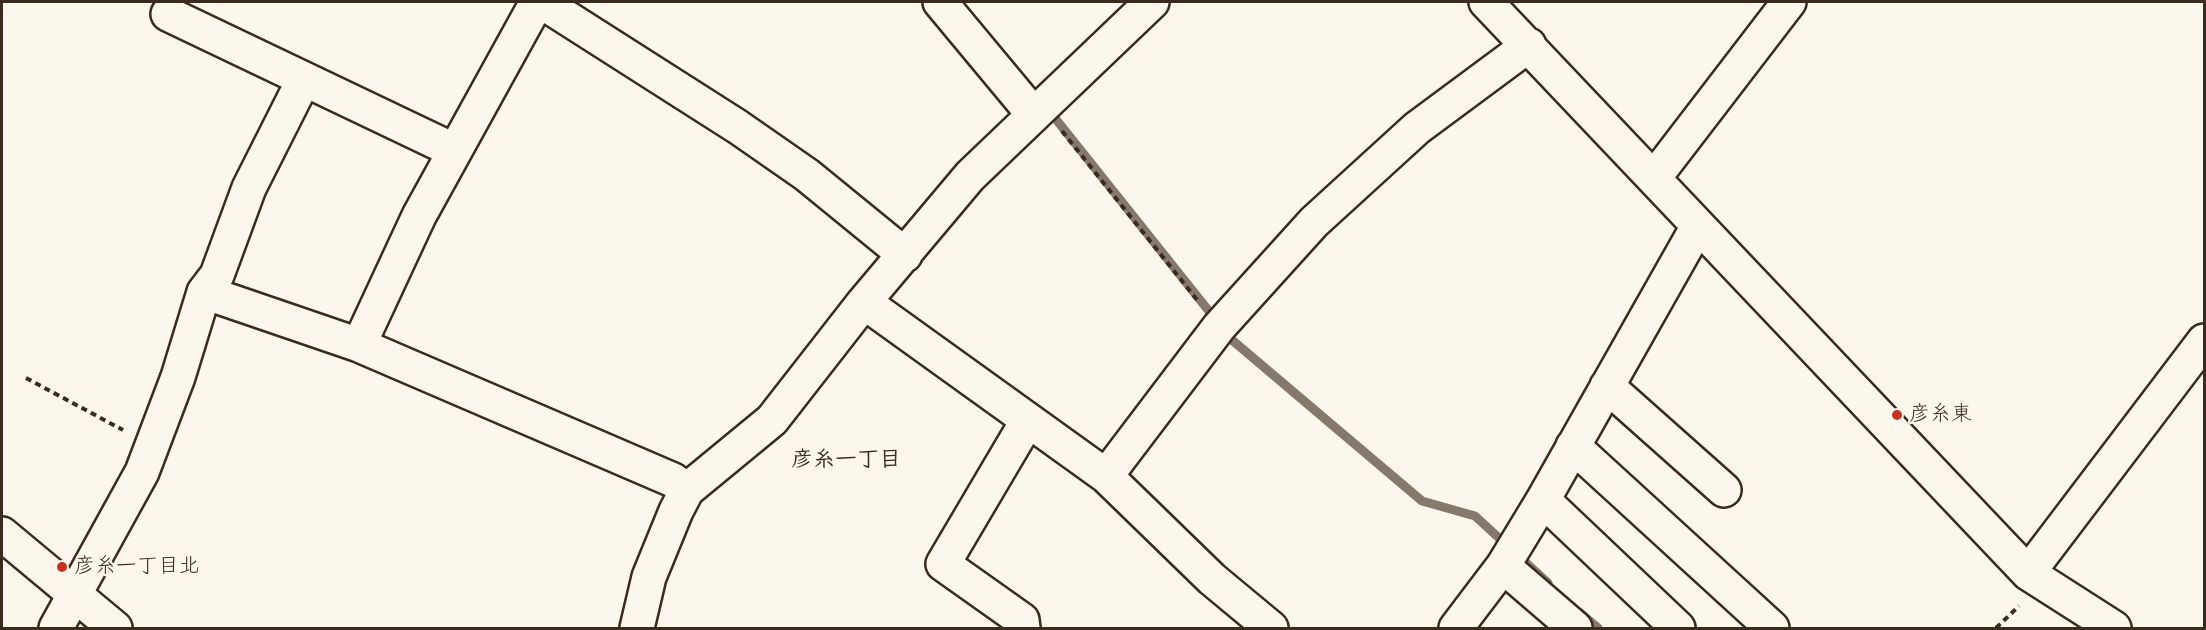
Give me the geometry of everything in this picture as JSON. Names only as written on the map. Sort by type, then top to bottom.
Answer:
[{"type":"street","points":[[359,345],[419,216],[537,2]]},
{"type":"street","points":[[542,2],[747,133],[807,175],[905,255]]},
{"type":"street","points":[[940,2],[1038,111]]},
{"type":"street","points":[[637,628],[649,577],[675,511],[687,490],[772,420],[864,302],[970,176],[1152,2]]},
{"type":"street","points":[[1486,2],[1698,226],[2027,587],[2114,628]]},
{"type":"street","points":[[1653,178],[1789,2]]},
{"type":"street","points":[[168,14],[454,151]]},
{"type":"street","points":[[1106,476],[1219,327],[1314,222],[1417,128],[1528,45]]},
{"type":"street","points":[[56,628],[142,472],[178,377],[204,292],[218,275],[249,188],[304,79]]},
{"type":"street","points":[[1456,628],[1503,566],[1543,500],[1698,226]]},
{"type":"street","points":[[204,292],[359,345],[673,480],[687,490]]},
{"type":"street","points":[[864,302],[1106,476],[1212,579],[1271,628]]},
{"type":"street","points":[[2027,587],[2205,341]]},
{"type":"street","points":[[1607,386],[1724,490]]},
{"type":"street","points":[[1023,628],[1022,620],[943,564],[1028,420]]},
{"type":"street","points":[[1573,446],[1772,628]]},
{"type":"street","points":[[1543,500],[1678,628]]},
{"type":"street","points":[[2,534],[114,628]]},
{"type":"street","points":[[1503,566],[1575,628]]},
{"type":"path","points":[[1038,111],[1219,327]]},
{"type":"path","points":[[26,378],[133,435],[153,443]]},
{"type":"path","points":[[1996,628],[2027,587]]},
{"type":"waterway","points":[[1047,108],[1216,320]]},
{"type":"waterway","points":[[1224,331],[1422,501],[1475,516],[1548,583]]},
{"type":"waterway","points":[[1580,613],[1598,628]]},
{"type":"place","name":"彦糸東","points":[[1897,415]]},
{"type":"place","name":"彦糸一丁目北","points":[[62,567]]},
{"type":"district","name":"彦糸一丁目","points":[[846,460]]}]
